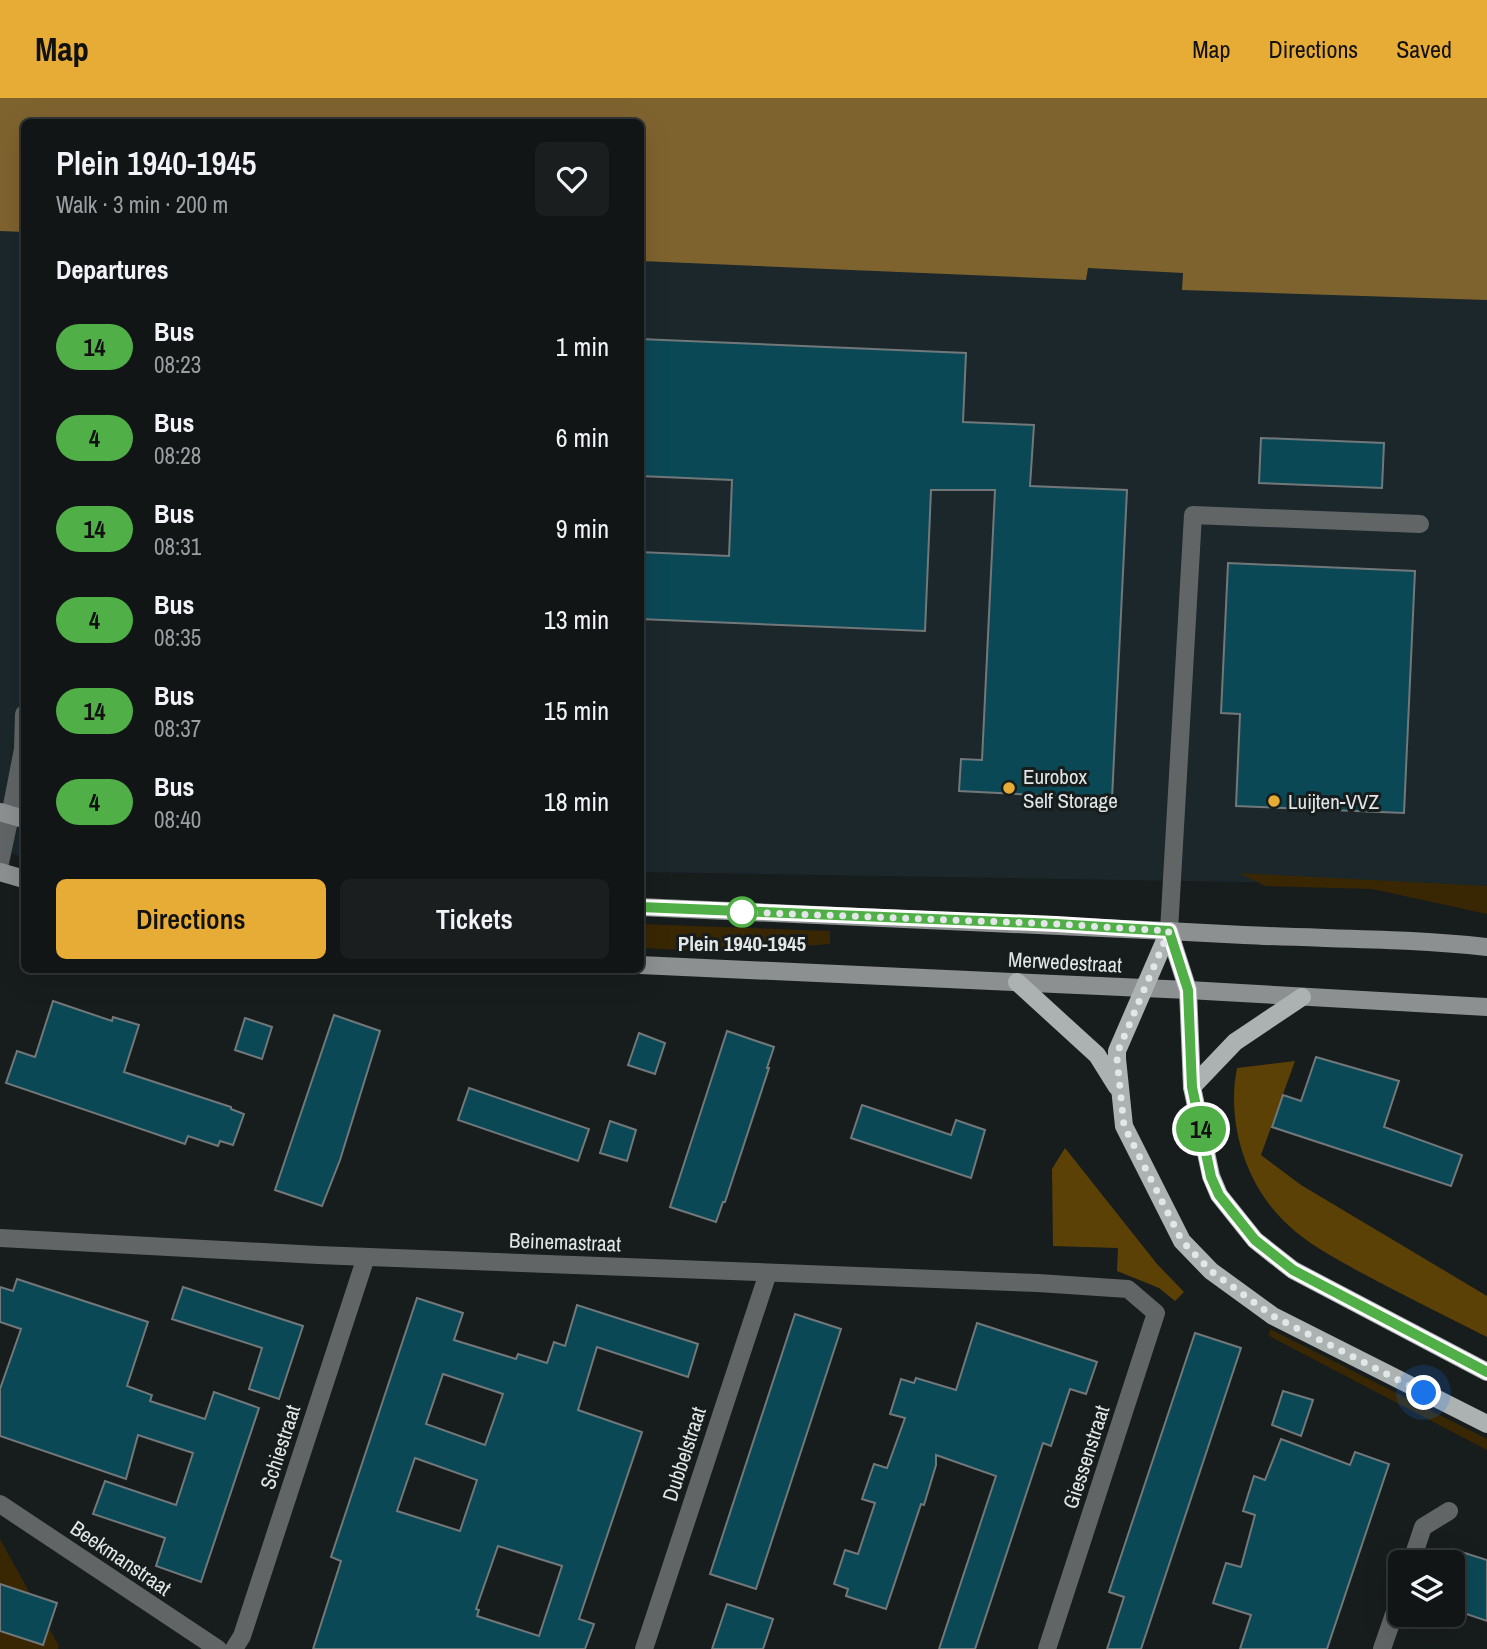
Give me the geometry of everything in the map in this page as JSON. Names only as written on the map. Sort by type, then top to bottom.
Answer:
[{"type":"main road","points":[[0,872],[21,878]]},
{"type":"main road","name":"Merwedestraat","points":[[644,907],[1056,924],[1487,947]]},
{"type":"main road","points":[[1169,931],[1118,1051],[1119,1090],[1124,1126],[1182,1241],[1211,1271],[1273,1316],[1487,1424]]},
{"type":"main road","points":[[1169,931],[1188,990],[1192,1087],[1211,1177],[1219,1195],[1255,1240],[1293,1270],[1487,1372]]},
{"type":"main road","name":"Merwedestraat","points":[[644,965],[1188,990],[1487,1007]]},
{"type":"main road","points":[[1017,982],[1097,1055],[1119,1090]]},
{"type":"main road","points":[[1192,1087],[1235,1042],[1302,998]]},
{"type":"street","points":[[1169,931],[1193,515],[1420,524]]},
{"type":"street","points":[[0,863],[21,758]]},
{"type":"street","name":"Beinemastraat","points":[[0,1238],[366,1257],[1038,1283],[1128,1289]]},
{"type":"street","name":"Schiestraat","points":[[234,1649],[242,1636],[366,1257]]},
{"type":"street","name":"Dubbelstraat","points":[[644,1649],[768,1273]]},
{"type":"street","name":"Giessenstraat","points":[[1047,1649],[1156,1313],[1128,1289]]},
{"type":"street","name":"Beekmanstraat","points":[[0,1504],[218,1649]]},
{"type":"street","points":[[1415,1550],[1423,1527],[1449,1511]]},
{"type":"street","points":[[1382,1649],[1390,1627]]},
{"type":"shaded area","points":[[0,98],[1487,98],[1487,886],[644,872],[644,119],[21,119],[21,857],[0,849]]},
{"type":"shaded area","points":[[0,98],[1487,98],[1487,300],[1182,290],[1183,273],[1088,268],[1086,280],[644,261],[644,119],[21,119],[21,232],[0,231]]},
{"type":"shaded area","points":[[1239,873],[1487,886],[1487,914],[1372,889],[1265,886]]},
{"type":"shaded area","points":[[644,924],[830,931],[830,944],[730,952],[644,948]]},
{"type":"shaded area","points":[[1295,1061],[1261,1155],[1301,1185],[1487,1296],[1487,1337],[1321,1250],[1287,1224],[1260,1191],[1242,1152],[1237,1132],[1234,1089],[1237,1068]]},
{"type":"shaded area","points":[[1065,1148],[1157,1264],[1184,1292],[1175,1301],[1159,1288],[1117,1271],[1118,1248],[1053,1246],[1052,1169]]},
{"type":"shaded area","points":[[1270,1329],[1487,1439],[1487,1450],[1269,1336]]},
{"type":"shaded area","points":[[0,1539],[59,1646],[58,1649],[0,1649]]},
{"type":"building","points":[[644,339],[966,353],[963,422],[1034,425],[1030,486],[1127,490],[1112,799],[959,791],[961,759],[982,760],[995,490],[931,490],[925,631],[644,619],[644,552],[729,556],[732,480],[644,476]]},
{"type":"building","points":[[1261,438],[1384,443],[1382,488],[1259,483]]},
{"type":"building","points":[[1228,563],[1415,571],[1404,813],[1236,806],[1240,714],[1221,713]]},
{"type":"building","points":[[53,1001],[112,1021],[113,1017],[139,1025],[124,1072],[231,1107],[244,1114],[233,1145],[220,1141],[218,1146],[188,1136],[185,1144],[6,1083],[17,1051],[35,1057]]},
{"type":"building","points":[[334,1015],[380,1031],[340,1160],[322,1206],[275,1190]]},
{"type":"building","points":[[245,1018],[272,1027],[262,1059],[235,1050]]},
{"type":"building","points":[[727,1031],[774,1047],[725,1202],[716,1222],[670,1207]]},
{"type":"building","points":[[639,1033],[665,1043],[655,1074],[628,1065]]},
{"type":"building","points":[[1316,1057],[1399,1081],[1384,1127],[1462,1155],[1451,1186],[1272,1127],[1283,1095],[1301,1101]]},
{"type":"building","points":[[469,1088],[589,1129],[578,1161],[458,1120]]},
{"type":"building","points":[[862,1105],[951,1135],[956,1120],[985,1130],[971,1178],[851,1138]]},
{"type":"building","points":[[610,1121],[636,1130],[627,1161],[600,1153]]},
{"type":"building","points":[[17,1279],[148,1322],[127,1386],[152,1395],[150,1401],[205,1419],[214,1392],[259,1408],[201,1582],[156,1566],[165,1538],[93,1514],[105,1481],[176,1505],[193,1453],[138,1435],[126,1479],[0,1436],[0,1389],[21,1329],[0,1322],[0,1287],[13,1291]]},
{"type":"building","points":[[183,1287],[303,1326],[279,1399],[249,1389],[262,1348],[172,1319]]},
{"type":"building","points":[[417,1298],[463,1313],[454,1340],[516,1359],[518,1354],[547,1363],[554,1342],[565,1346],[577,1305],[698,1344],[688,1377],[597,1347],[578,1410],[642,1432],[579,1619],[594,1624],[585,1649],[313,1649],[341,1561],[331,1557]],"holes":[[[443,1374],[503,1394],[485,1445],[426,1424]],[[415,1458],[477,1480],[460,1531],[397,1511]],[[498,1546],[562,1566],[539,1636],[477,1616],[479,1610],[476,1609]]]},
{"type":"building","points":[[795,1314],[841,1329],[756,1589],[710,1574]]},
{"type":"building","points":[[977,1323],[1097,1362],[1086,1394],[1070,1389],[1051,1446],[1043,1443],[975,1649],[939,1649],[996,1476],[936,1455],[936,1465],[924,1505],[921,1504],[886,1609],[846,1596],[848,1589],[834,1584],[845,1550],[858,1554],[875,1503],[862,1499],[874,1464],[887,1468],[905,1418],[890,1414],[901,1379],[914,1383],[916,1378],[956,1390]]},
{"type":"building","points":[[1195,1333],[1241,1348],[1141,1649],[1107,1649],[1124,1597],[1109,1592]]},
{"type":"building","points":[[1283,1391],[1313,1400],[1301,1436],[1272,1425]]},
{"type":"building","points":[[1281,1439],[1350,1465],[1355,1452],[1389,1464],[1327,1649],[1240,1649],[1251,1615],[1213,1603],[1226,1563],[1241,1567],[1255,1515],[1243,1511],[1254,1476],[1265,1480]]},
{"type":"building","points":[[1465,1553],[1487,1560],[1487,1621],[1465,1613]]},
{"type":"building","points":[[0,1584],[57,1603],[43,1645],[0,1631]]},
{"type":"building","points":[[727,1604],[773,1619],[763,1649],[712,1649]]},
{"type":"bus line","name":"14","points":[[644,907],[1169,931],[1188,990],[1192,1087],[1211,1177],[1219,1195],[1255,1240],[1293,1270],[1487,1372]]},
{"type":"place","name":"Eurobox Self Storage","points":[[1009,788]]},
{"type":"place","name":"Luijten-VVZ","points":[[1274,801]]},
{"type":"place","name":"Plein 1940-1945","points":[[742,912]]},
{"type":"route","points":[[742,912],[1169,931],[1143,989],[1117,1059],[1124,1126],[1182,1241],[1211,1271],[1273,1316],[1424,1393]]}]
